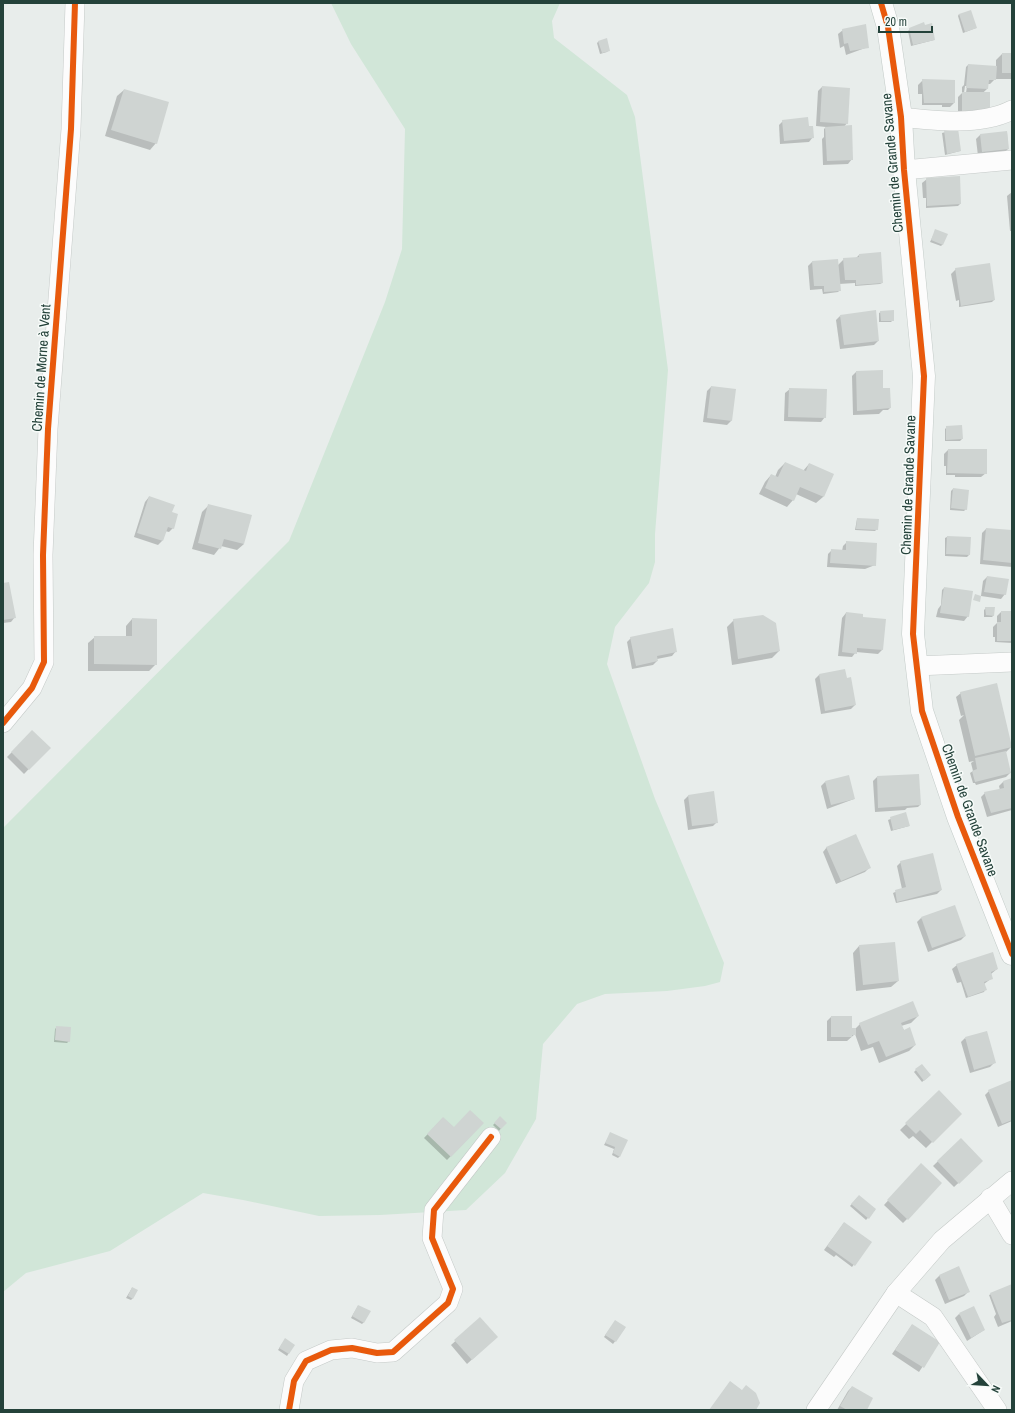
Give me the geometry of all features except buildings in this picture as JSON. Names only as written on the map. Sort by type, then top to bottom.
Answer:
[{"type":"street","name":"Chemin de Morne à Vent","points":[[3,723],[32,688],[44,662],[43,555],[48,429],[71,128],[74,3]]},
{"type":"street","name":"Chemin de Grande Savane","points":[[881,3],[888,27],[901,118],[904,170],[924,376],[913,634],[922,711],[958,817],[1012,954]]},
{"type":"street","points":[[901,118],[948,122],[1001,115],[1012,110]]},
{"type":"street","points":[[904,170],[1012,160]]},
{"type":"street","points":[[916,666],[1012,662]]},
{"type":"street","points":[[290,1410],[294,1381],[306,1361],[331,1350],[352,1348],[377,1353],[393,1352],[448,1303],[453,1289],[432,1238],[434,1210],[491,1137]]},
{"type":"street","points":[[816,1410],[896,1293],[942,1240],[1012,1181]]},
{"type":"street","points":[[990,1198],[1012,1235]]},
{"type":"street","points":[[896,1293],[933,1317],[997,1410]]},
{"type":"green space","points":[[331,3],[560,3],[552,21],[554,38],[627,95],[635,117],[668,370],[655,534],[655,562],[649,583],[615,627],[607,664],[655,799],[724,963],[720,982],[705,986],[667,991],[605,994],[577,1004],[543,1044],[536,1119],[505,1173],[466,1210],[380,1215],[319,1216],[203,1193],[110,1251],[26,1273],[3,1292],[3,828],[289,541],[385,302],[402,249],[405,129],[351,44]]},
{"type":"cycle path","points":[[3,723],[32,688],[44,662],[43,555],[48,429],[71,129],[75,3]]},
{"type":"cycle path","points":[[881,3],[888,27],[901,117],[904,170],[924,376],[913,634],[922,711],[958,817],[1012,954]]},
{"type":"cycle path","points":[[289,1410],[294,1381],[306,1361],[331,1350],[352,1348],[377,1353],[393,1352],[448,1303],[453,1289],[432,1238],[434,1210],[491,1137]]}]
